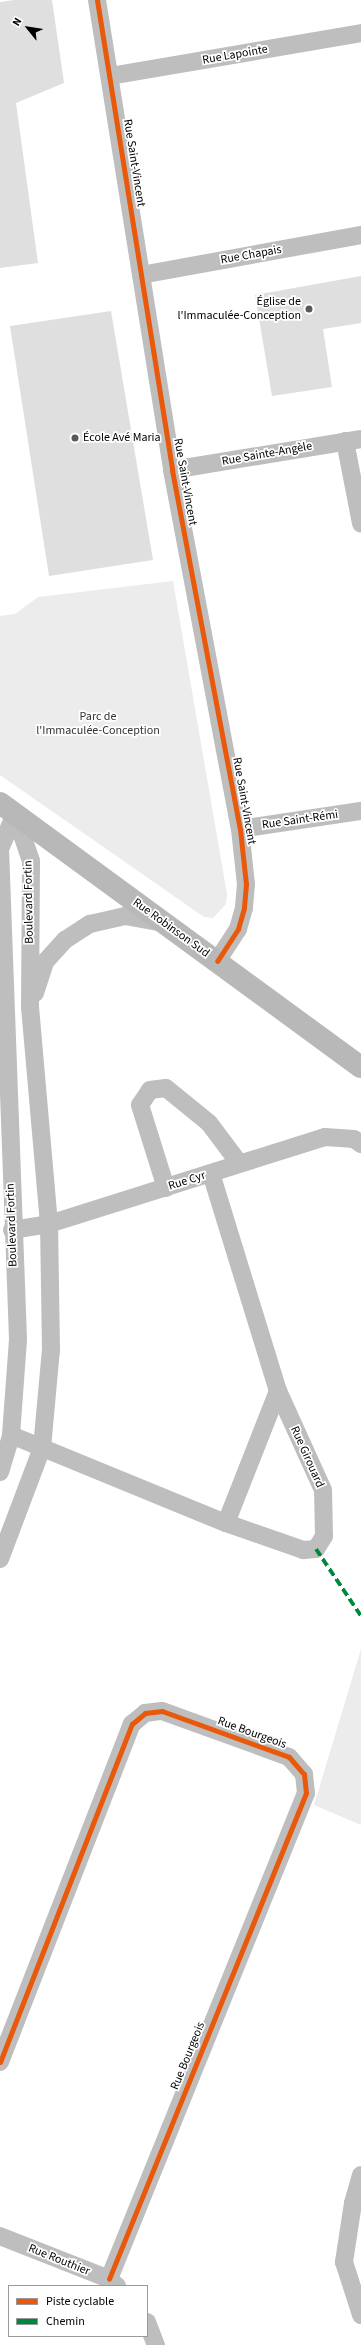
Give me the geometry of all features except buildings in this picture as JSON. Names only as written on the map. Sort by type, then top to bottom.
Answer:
[{"type":"street","name":"Rue Saint-Vincent","points":[[97,0],[172,470],[240,829],[246,884],[244,908],[238,929],[217,961]]},
{"type":"street","name":"Rue Lapointe","points":[[110,76],[361,33]]},
{"type":"street","name":"Rue Chapais","points":[[141,275],[361,235]]},
{"type":"street","name":"Rue Sainte-Angèle","points":[[172,470],[353,440]]},
{"type":"street","points":[[353,440],[361,523]]},
{"type":"street","name":"Rue Robinson Sud","points":[[8,809],[361,1068]]},
{"type":"street","name":"Boulevard Fortin","points":[[0,1560],[42,1448],[51,1350],[49,1224],[30,1007],[30,861],[8,809]]},
{"type":"street","name":"Boulevard Fortin","points":[[0,1472],[11,1435],[18,1339],[12,1230],[0,849],[8,809]]},
{"type":"street","name":"Rue Saint-Rémi","points":[[240,829],[361,811]]},
{"type":"street","name":"Boulevard Fortin","points":[[30,1007],[46,962],[65,940],[90,924],[126,916],[163,923]]},
{"type":"street","points":[[166,1188],[140,1105],[150,1090],[166,1088],[208,1123],[239,1163]]},
{"type":"street","name":"Rue Cyr","points":[[12,1230],[49,1224],[325,1137],[354,1139],[361,1144]]},
{"type":"street","name":"Rue Girouard","points":[[11,1435],[226,1523],[303,1550],[316,1549],[324,1536],[323,1490],[278,1391],[211,1173]]},
{"type":"street","points":[[226,1523],[278,1391]]},
{"type":"street","name":"Rue Bourgeois","points":[[0,2062],[132,1724],[145,1713],[162,1711],[289,1757],[304,1774],[306,1793],[113,2283]]},
{"type":"street","points":[[361,2175],[352,2203],[344,2262],[361,2315]]},
{"type":"street","name":"Rue Routhier","points":[[0,2236],[113,2283]]},
{"type":"street","points":[[148,2325],[156,2345]]},
{"type":"green space","name":"Parc de l'Immaculée-Conception","points":[[173,581],[227,894],[226,904],[213,918],[204,917],[0,775],[0,616],[15,614],[38,597]]},
{"type":"green space","points":[[361,1649],[361,1825],[314,1805]]},
{"type":"marked path","points":[[316,1549],[361,1616]]},
{"type":"cycle path","points":[[97,0],[172,470],[240,829],[246,884],[244,908],[238,929],[217,961]]},
{"type":"cycle path","points":[[0,2062],[132,1724],[145,1713],[162,1711],[289,1757],[304,1774],[306,1793],[109,2279]]},
{"type":"place","name":"Église de l'Immaculée-Conception","points":[[309,309]]},
{"type":"place","name":"École Avé Maria","points":[[75,438]]}]
